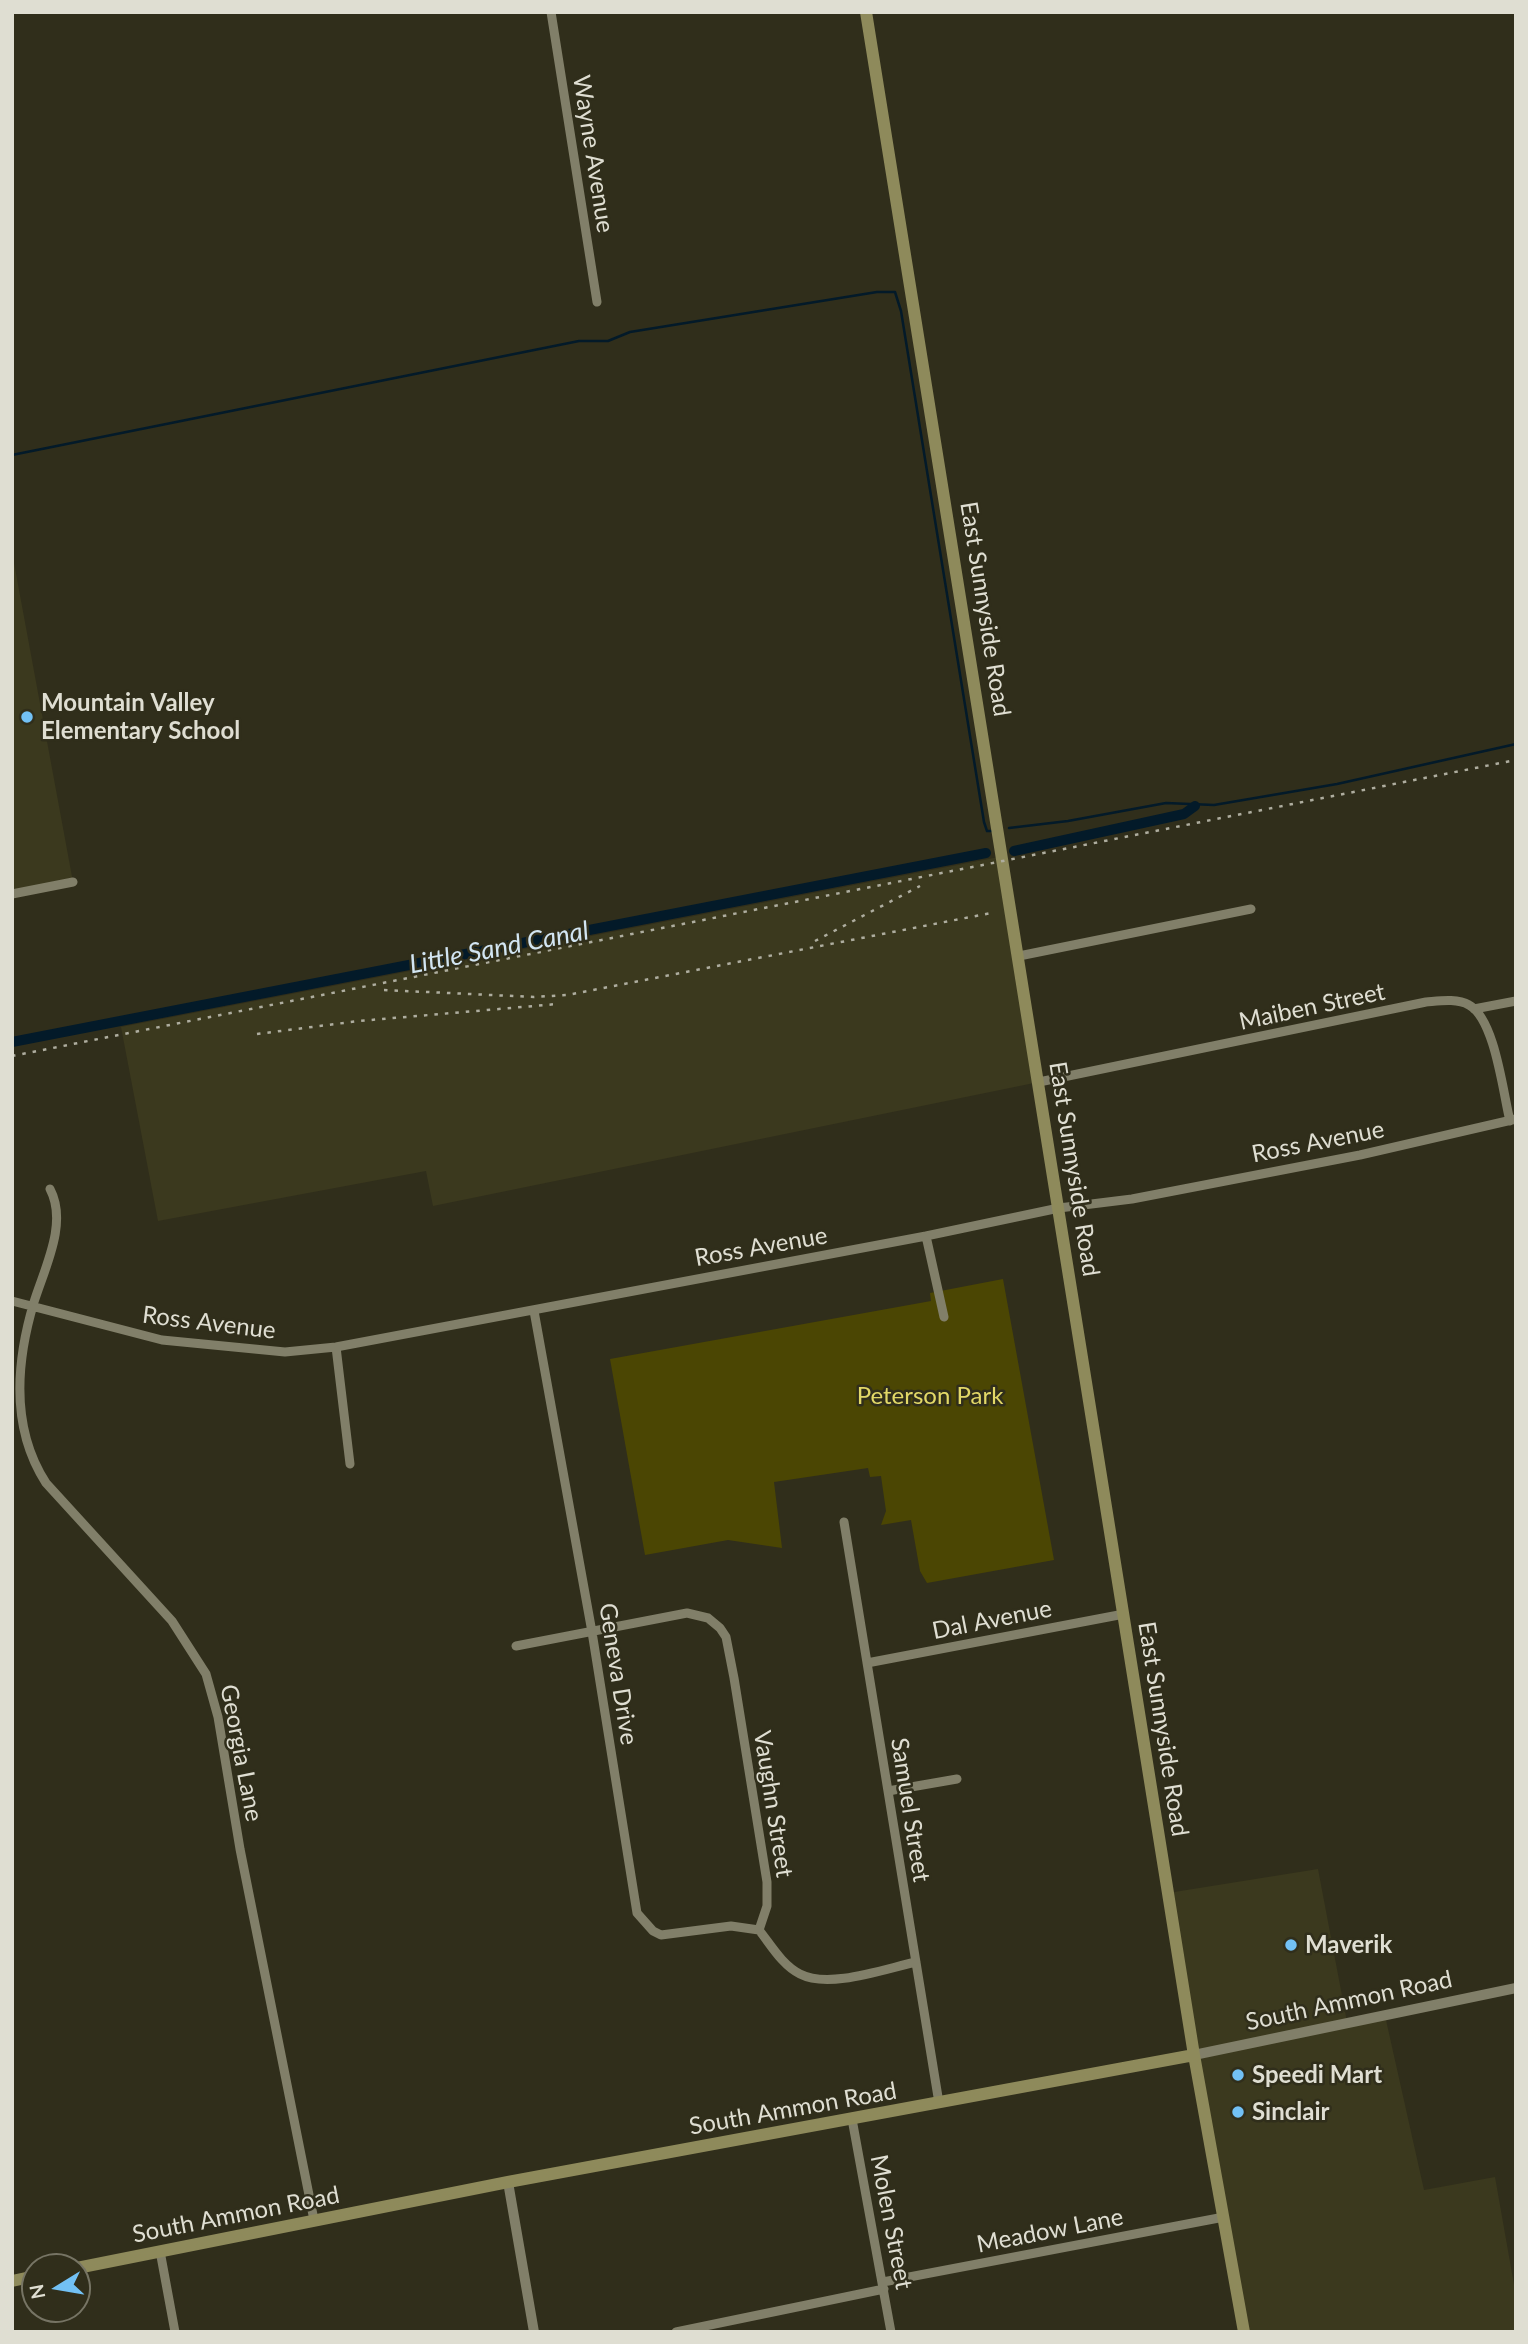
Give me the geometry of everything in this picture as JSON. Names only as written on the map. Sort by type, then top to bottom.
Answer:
[{"type":"main road","name":"East Sunnyside Road","points":[[866,12],[1040,1082],[1194,2055],[1244,2332]]},
{"type":"main road","name":"South Ammon Road","points":[[91,2265],[508,2182],[1194,2055]]},
{"type":"street","name":"Wayne Avenue","points":[[551,12],[597,302]]},
{"type":"street","points":[[12,894],[73,883]]},
{"type":"street","points":[[1019,956],[1251,909]]},
{"type":"street","points":[[1513,1120],[1488,1029],[1474,1009],[1516,1000]]},
{"type":"street","name":"Maiben Street","points":[[1040,1082],[1426,1002],[1457,1002],[1474,1009]]},
{"type":"street","name":"Ross Avenue","points":[[12,1301],[162,1340],[285,1352],[336,1347],[926,1236],[1059,1208],[1132,1199],[1360,1155],[1513,1120]]},
{"type":"street","name":"Georgia Lane","points":[[50,1189],[58,1203],[57,1222],[33,1305],[19,1387],[19,1410],[33,1462],[46,1483],[172,1621],[208,1682],[218,1717],[238,1837],[314,2220]]},
{"type":"street","points":[[926,1236],[944,1317]]},
{"type":"street","name":"Geneva Drive","points":[[534,1311],[592,1632],[637,1913],[653,1931],[661,1935],[732,1926],[759,1930]]},
{"type":"street","points":[[336,1347],[350,1464]]},
{"type":"street","name":"Samuel Street","points":[[844,1522],[939,2103]]},
{"type":"street","name":"Vaughn Street","points":[[592,1632],[687,1613],[708,1618],[726,1637],[767,1882],[767,1906],[759,1930]]},
{"type":"street","name":"Dal Avenue","points":[[867,1664],[1124,1614]]},
{"type":"street","points":[[516,1646],[592,1632]]},
{"type":"street","points":[[888,1791],[957,1779]]},
{"type":"street","points":[[759,1930],[781,1958],[799,1973],[823,1981],[916,1962]]},
{"type":"street","name":"South Ammon Road","points":[[1194,2055],[1516,1988]]},
{"type":"street","name":"Molen Street","points":[[852,2119],[891,2332]]},
{"type":"street","points":[[508,2182],[534,2332]]},
{"type":"street","name":"Meadow Lane","points":[[676,2332],[884,2285],[1224,2217]]},
{"type":"street","points":[[160,2251],[175,2332]]},
{"type":"shaded area","name":"Mountain Valley Elementary School","points":[[12,552],[73,882],[12,894]]},
{"type":"shaded area","points":[[1004,856],[1039,1082],[433,1206],[426,1171],[158,1221],[121,1027]]},
{"type":"shaded area","points":[[1318,1869],[1347,2022],[1386,2020],[1424,2190],[1495,2177],[1516,2296],[1516,2332],[1244,2332],[1168,1893]]},
{"type":"green space","name":"Peterson Park","points":[[1003,1279],[1054,1560],[927,1583],[920,1571],[911,1520],[881,1525],[886,1511],[881,1476],[870,1477],[868,1468],[774,1482],[782,1548],[728,1540],[645,1555],[610,1359],[931,1301],[930,1293]]},
{"type":"waterway","points":[[12,455],[579,341],[608,341],[630,332],[877,292],[895,292],[901,311],[984,822],[987,831],[991,831]]},
{"type":"waterway","points":[[1009,828],[1068,821],[1166,803],[1214,805],[1337,784],[1516,744]]},
{"type":"waterway","points":[[1014,851],[1184,814],[1195,806]]},
{"type":"waterway","name":"Little Sand Canal","points":[[12,1042],[986,853]]},
{"type":"railway","points":[[12,1056],[1516,760]]},
{"type":"railway","points":[[815,941],[920,886]]},
{"type":"railway","points":[[384,990],[534,997],[567,995],[991,913]]},
{"type":"railway","points":[[257,1034],[359,1021],[557,1004]]},
{"type":"place","name":"Mountain Valley Elementary School","points":[[27,717]]},
{"type":"place","name":"Maverik","points":[[1291,1945]]},
{"type":"place","name":"Speedi Mart","points":[[1238,2075]]},
{"type":"place","name":"Sinclair","points":[[1238,2112]]}]
